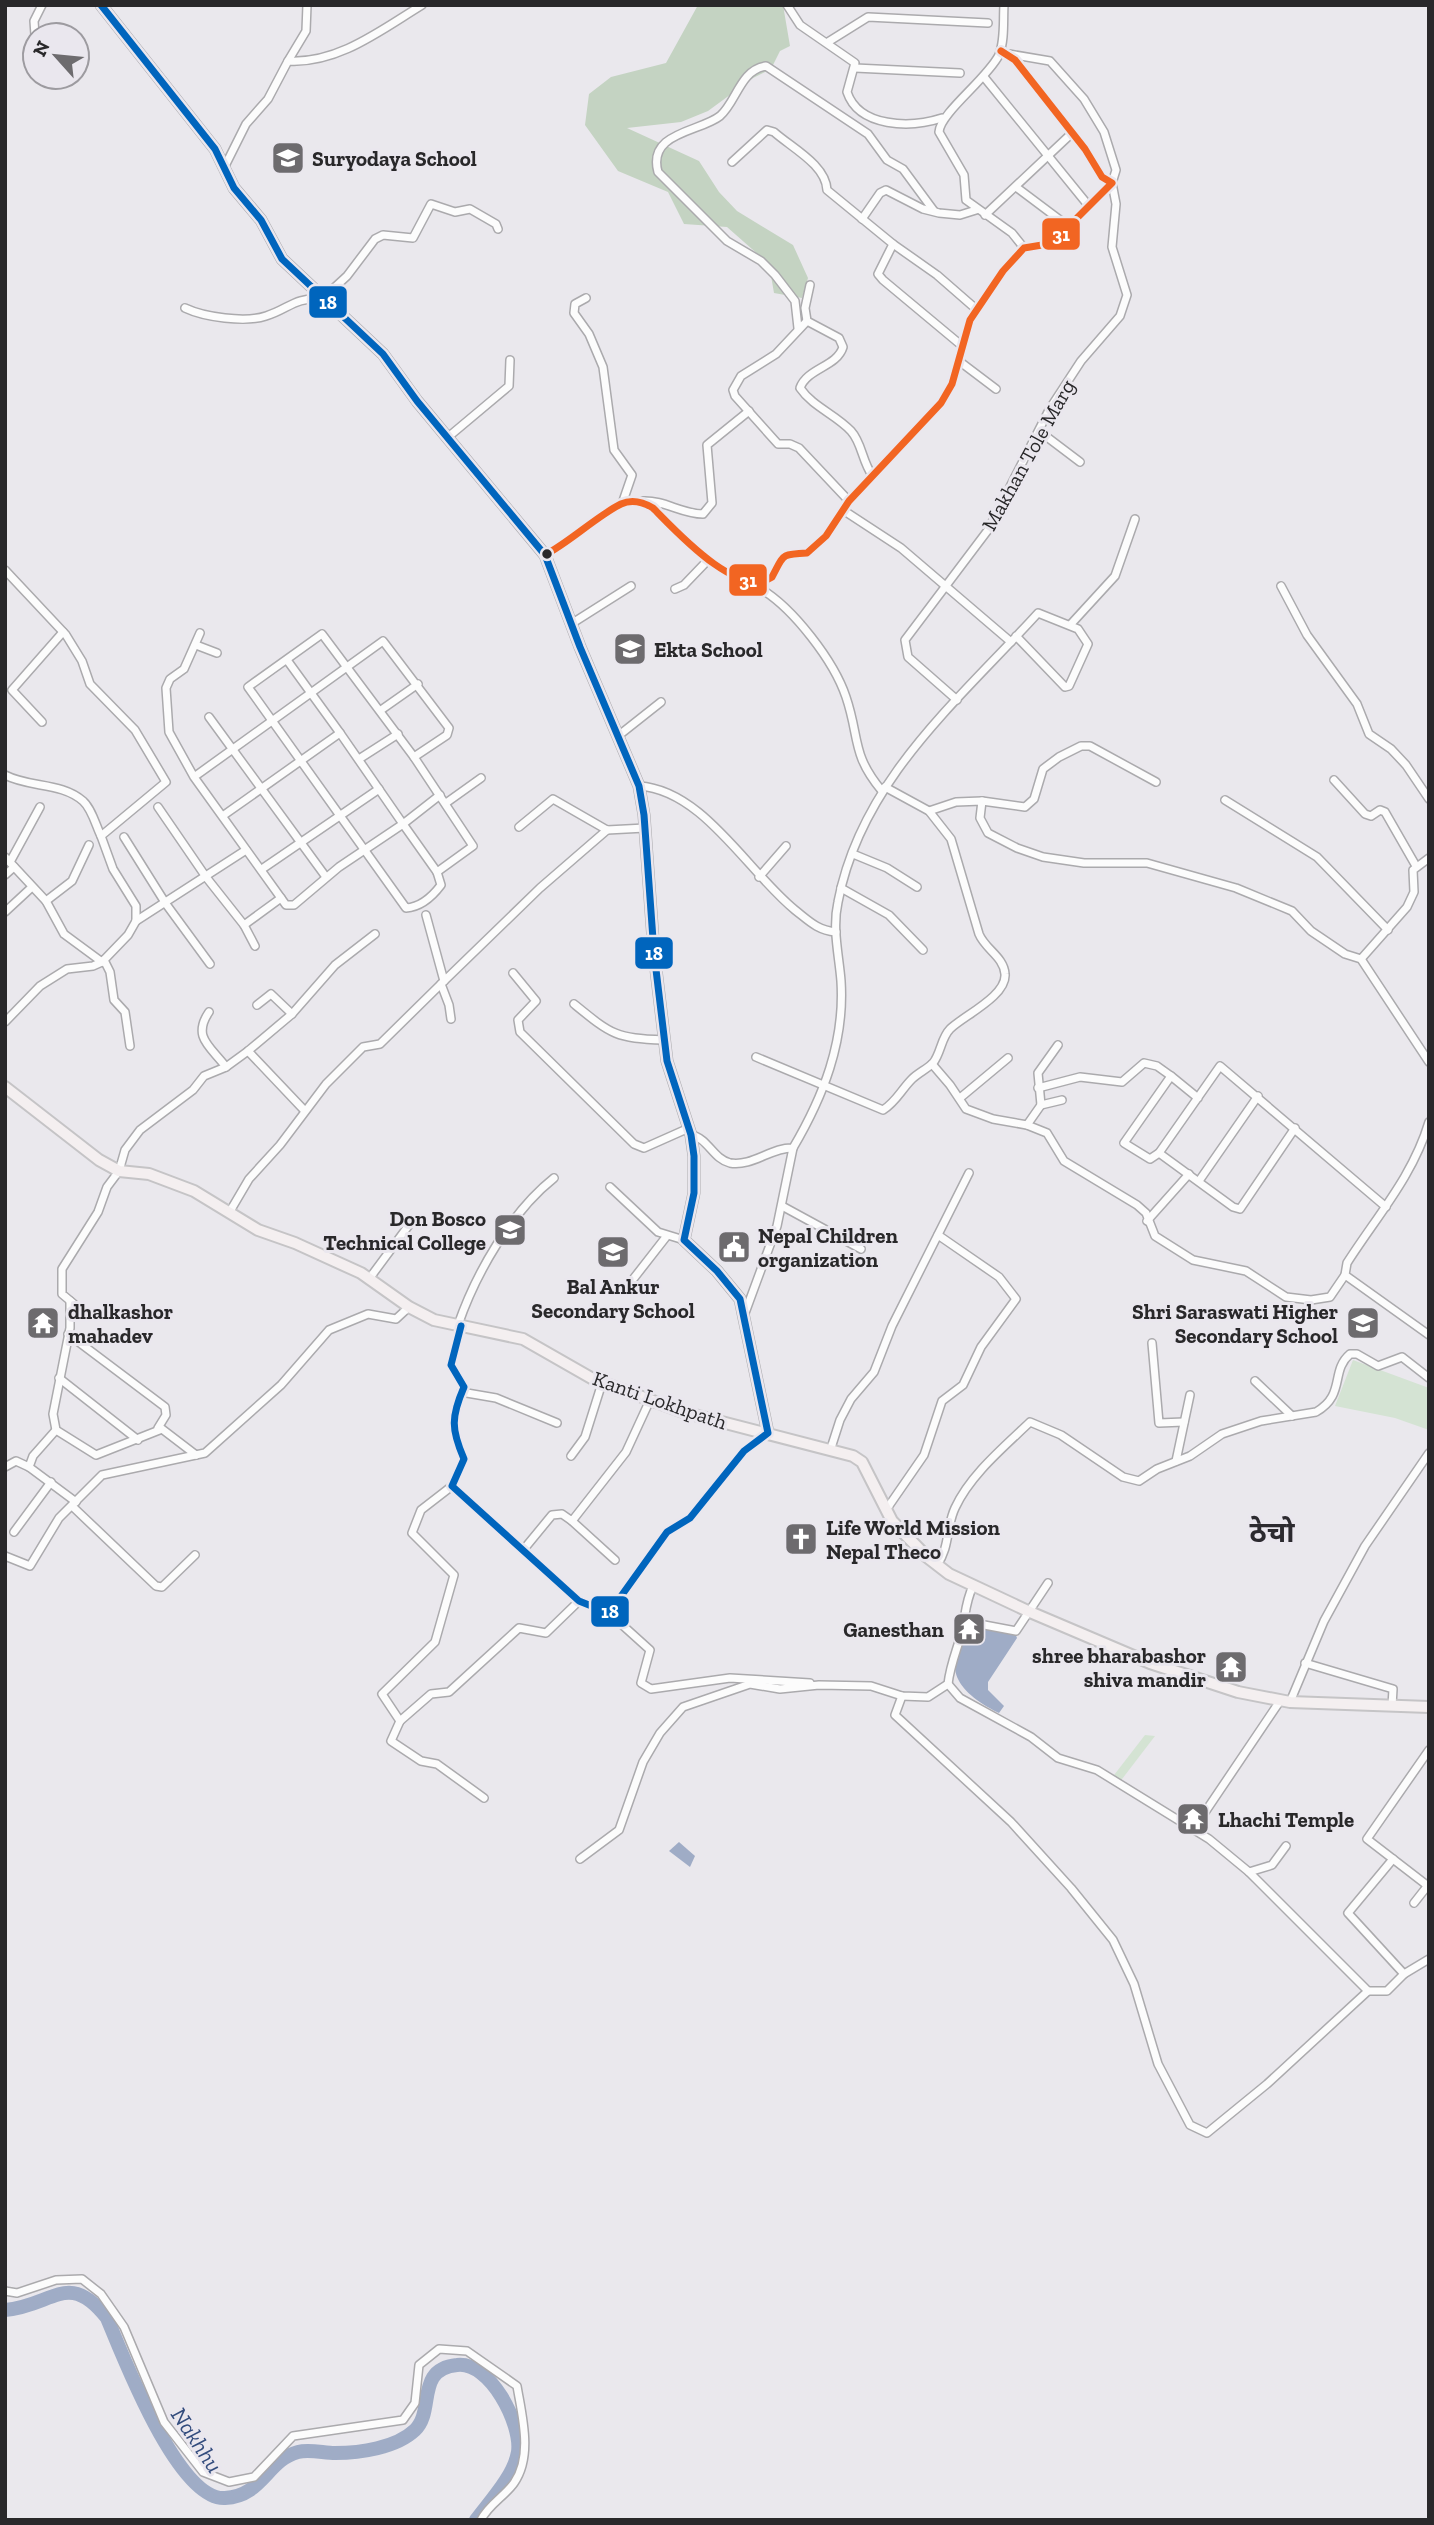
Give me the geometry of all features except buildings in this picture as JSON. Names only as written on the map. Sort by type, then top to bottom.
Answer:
[{"type":"main road","points":[[102,5],[215,149],[234,188],[261,220],[282,259],[383,354],[447,438],[545,555],[639,786],[664,1041],[667,1061],[690,1131],[694,1192],[684,1240],[717,1270],[740,1299],[768,1433]]},
{"type":"main road","name":"Kanti Lokhpath","points":[[5,1087],[99,1160],[119,1171],[149,1174],[176,1183],[258,1230],[339,1262],[434,1320],[523,1339],[602,1383],[650,1400],[831,1448],[862,1462],[899,1530],[937,1564],[973,1586],[1030,1612],[1150,1663],[1238,1692],[1285,1702],[1429,1707]]},
{"type":"street","points":[[34,21],[43,5]]},
{"type":"street","points":[[225,169],[246,124],[268,99],[306,31],[307,5]]},
{"type":"street","points":[[288,61],[313,63],[374,36],[422,5]]},
{"type":"street","points":[[787,5],[800,25],[828,41],[855,63],[847,92],[859,113],[877,120],[915,123],[942,118]]},
{"type":"street","points":[[642,501],[708,560],[744,579],[759,582],[772,577],[783,556],[789,553],[807,553],[814,549],[872,475],[921,428],[941,403],[952,384],[961,345],[976,309],[1003,271],[1024,248],[1048,244],[1112,183],[1102,177],[1085,149],[1005,52],[1004,5]]},
{"type":"street","points":[[828,41],[867,17],[988,23]]},
{"type":"street","points":[[1005,52],[942,118],[939,132],[964,175],[966,200],[1012,233],[1024,248]]},
{"type":"street","name":"Makhan Tole Marg","points":[[957,700],[916,666],[905,646],[910,631],[988,530],[1039,431],[1081,361],[1124,307],[1127,295],[1112,247],[1116,204],[1112,183],[1116,170],[1113,154],[1098,118],[1050,61],[1005,52]]},
{"type":"street","points":[[797,328],[795,301],[775,275],[761,261],[727,241],[658,172],[657,155],[670,138],[718,117],[745,79],[766,65],[869,134],[887,160],[902,169],[934,211]]},
{"type":"street","points":[[855,68],[960,74]]},
{"type":"street","points":[[984,77],[1088,205]]},
{"type":"street","points":[[732,162],[767,130],[774,132],[819,169],[828,179],[827,190],[893,244],[937,275],[976,309]]},
{"type":"street","points":[[985,215],[1071,134]]},
{"type":"street","points":[[1016,187],[1068,226]]},
{"type":"street","points":[[862,219],[880,193],[886,190],[934,211],[955,215],[976,209]]},
{"type":"street","points":[[185,308],[203,317],[264,317],[290,302],[306,298],[322,299],[348,276],[375,239],[383,235],[409,240],[413,238],[431,204],[455,212],[470,209],[496,224],[498,229]]},
{"type":"street","points":[[893,244],[878,274],[961,345]]},
{"type":"street","points":[[807,321],[805,308],[810,285]]},
{"type":"street","points":[[586,298],[575,304],[574,313],[589,334],[603,368],[614,450],[632,475],[622,504]]},
{"type":"street","points":[[807,321],[797,328],[785,346],[768,361],[741,376],[735,385],[735,396],[778,444],[790,444],[799,448],[849,502]]},
{"type":"street","points":[[807,321],[839,338],[843,346],[836,359],[806,379],[800,388],[816,407],[853,433],[861,457],[872,475]]},
{"type":"street","points":[[447,438],[502,395],[511,379],[510,360]]},
{"type":"street","points":[[959,361],[996,389]]},
{"type":"street","points":[[545,555],[572,540],[622,504],[654,501],[690,514],[703,514],[712,503],[707,445],[749,411]]},
{"type":"street","points":[[1039,431],[1080,462]]},
{"type":"street","points":[[743,1321],[747,1301],[771,1247],[793,1147],[825,1087],[841,1002],[836,932],[841,888],[853,854],[883,789],[922,735],[957,700],[1014,639],[1038,613],[1071,624],[1088,644],[1069,685],[1065,687],[1014,639],[944,587],[901,548],[843,510]]},
{"type":"street","points":[[1071,624],[1115,576],[1135,519]]},
{"type":"street","points":[[674,589],[684,586],[708,560]]},
{"type":"street","points":[[5,570],[63,632],[82,661],[90,684],[135,730],[166,782],[101,836]]},
{"type":"street","points":[[756,1057],[883,1110],[892,1105],[912,1078],[932,1064],[949,1030],[991,998],[1006,975],[1002,963],[982,942],[951,839],[929,811],[883,789],[860,760],[852,717],[835,674],[786,606],[761,589],[759,582]]},
{"type":"street","points":[[571,624],[631,586]]},
{"type":"street","points":[[1281,586],[1307,635],[1357,705],[1369,734],[1391,748],[1429,799]]},
{"type":"street","points":[[41,722],[12,690],[63,632]]},
{"type":"street","points":[[200,633],[184,669],[168,682],[166,698],[169,732],[194,777],[289,907],[440,795]]},
{"type":"street","points":[[287,660],[437,872],[440,880],[438,890],[425,902],[406,908],[338,816],[248,687],[322,634],[381,710],[473,846],[437,872]]},
{"type":"street","points":[[194,777],[383,641],[418,684],[449,731],[414,757]]},
{"type":"street","points":[[195,645],[217,653]]},
{"type":"street","points":[[381,710],[418,684]]},
{"type":"street","points":[[618,736],[660,702]]},
{"type":"street","points":[[209,718],[326,877]]},
{"type":"street","points":[[223,815],[340,733]]},
{"type":"street","points":[[359,759],[398,734]]},
{"type":"street","points":[[929,811],[957,802],[982,801],[1025,807],[1034,799],[1043,769],[1081,746],[1090,746],[1156,782]]},
{"type":"street","points":[[5,775],[21,783],[60,788],[85,802],[113,869],[136,906],[136,921],[128,935],[103,961],[67,969],[40,986],[5,1022]]},
{"type":"street","points":[[446,803],[481,778]]},
{"type":"street","points":[[1334,780],[1365,814],[1371,816],[1380,810],[1385,812],[1416,866]]},
{"type":"street","points":[[639,786],[667,791],[686,802],[720,832],[759,877],[814,927],[836,932]]},
{"type":"street","points":[[261,869],[379,789]]},
{"type":"street","points":[[519,827],[553,799],[607,830],[645,828]]},
{"type":"street","points":[[1225,800],[1317,857],[1388,930]]},
{"type":"street","points":[[982,801],[980,818],[988,833],[1017,848],[1043,857],[1084,863],[1147,863],[1236,888],[1292,911],[1311,931],[1338,950],[1361,959],[1429,1062]]},
{"type":"street","points":[[5,875],[40,807]]},
{"type":"street","points":[[158,807],[206,877],[244,925],[255,946]]},
{"type":"street","points":[[229,1213],[249,1179],[280,1145],[304,1110],[356,1054],[363,1048],[380,1044],[540,888],[607,830]]},
{"type":"street","points":[[124,837],[166,904],[210,964]]},
{"type":"street","points":[[46,901],[72,881],[89,845]]},
{"type":"street","points":[[759,877],[786,846]]},
{"type":"street","points":[[136,921],[246,850]]},
{"type":"street","points":[[853,854],[887,867],[917,887]]},
{"type":"street","points":[[1361,959],[1401,916],[1414,892],[1412,877],[1416,866],[1429,858]]},
{"type":"street","points":[[10,862],[46,901],[64,934],[103,961],[110,972],[114,1000],[125,1012],[130,1046]]},
{"type":"street","points":[[5,912],[32,887]]},
{"type":"street","points":[[841,888],[889,915],[923,950]]},
{"type":"street","points":[[244,925],[281,898]]},
{"type":"street","points":[[426,915],[451,1019]]},
{"type":"street","points":[[68,1334],[164,1407],[166,1415],[158,1428],[138,1440],[96,1455],[85,1451],[56,1430],[53,1414],[72,1303],[62,1294],[62,1269],[98,1212],[107,1187],[119,1171],[125,1150],[140,1130],[193,1090],[204,1076],[226,1067],[248,1051],[292,1014],[335,965],[375,934]]},
{"type":"street","points":[[513,973],[536,1001],[518,1020],[520,1032],[634,1144],[644,1148],[690,1131],[720,1158],[732,1163],[793,1147]]},
{"type":"street","points":[[257,1005],[271,994],[292,1014]]},
{"type":"street","points":[[575,1004],[608,1032],[624,1037],[664,1041]]},
{"type":"street","points":[[209,1012],[200,1024],[201,1035],[226,1067]]},
{"type":"street","points":[[1041,1105],[1036,1078],[1040,1067],[1058,1045]]},
{"type":"street","points":[[248,1051],[304,1110]]},
{"type":"street","points":[[960,1098],[1008,1058]]},
{"type":"street","points":[[1038,1088],[1080,1077],[1122,1082],[1144,1063],[1157,1066],[1198,1098]]},
{"type":"street","points":[[932,1064],[960,1098],[961,1104],[972,1113],[1027,1125],[1047,1133],[1064,1161],[1083,1175],[1138,1205],[1146,1213],[1155,1237],[1193,1260],[1247,1271],[1286,1297],[1311,1300],[1330,1297],[1345,1275],[1347,1263],[1405,1179],[1422,1145],[1429,1122]]},
{"type":"street","points":[[1171,1076],[1124,1143],[1150,1159],[1159,1153],[1220,1066],[1386,1207]]},
{"type":"street","points":[[1199,1181],[1258,1096]]},
{"type":"street","points":[[1027,1125],[1041,1105],[1062,1100]]},
{"type":"street","points":[[1159,1153],[1240,1209],[1295,1128]]},
{"type":"street","points":[[831,1448],[852,1399],[874,1372],[892,1326],[969,1173]]},
{"type":"street","points":[[1147,1221],[1189,1174]]},
{"type":"street","points":[[400,1721],[382,1694],[436,1642],[454,1575],[412,1533],[421,1510],[452,1486],[464,1459],[452,1433],[456,1405],[464,1387],[451,1364],[466,1300],[513,1219],[533,1194],[554,1178]]},
{"type":"street","points":[[610,1187],[666,1237],[684,1240]]},
{"type":"street","points":[[782,1206],[861,1249]]},
{"type":"street","points":[[369,1279],[409,1225]]},
{"type":"street","points":[[886,1510],[924,1455],[942,1401],[963,1385],[981,1347],[1016,1298],[999,1277],[938,1235]]},
{"type":"street","points":[[634,1278],[666,1237]]},
{"type":"street","points":[[1345,1275],[1429,1335]]},
{"type":"street","points":[[5,1556],[24,1566],[30,1566],[60,1518],[102,1475],[197,1455],[217,1444],[281,1384],[329,1331],[368,1314],[396,1320],[409,1307]]},
{"type":"street","points":[[1152,1343],[1159,1423],[1184,1422]]},
{"type":"street","points":[[937,1564],[945,1553],[950,1521],[960,1500],[1030,1422],[1061,1435],[1132,1481],[1139,1481],[1222,1434],[1261,1421],[1316,1412],[1331,1402],[1341,1369],[1350,1354],[1357,1354],[1378,1366],[1402,1356],[1429,1378]]},
{"type":"street","points":[[59,1378],[138,1440]]},
{"type":"street","points":[[1255,1381],[1293,1416]]},
{"type":"street","points":[[571,1456],[585,1437],[602,1383]]},
{"type":"street","points":[[461,1392],[496,1398],[556,1423]]},
{"type":"street","points":[[1177,1461],[1189,1395]]},
{"type":"street","points":[[572,1521],[626,1452],[650,1400]]},
{"type":"street","points":[[158,1428],[197,1455]]},
{"type":"street","points":[[29,1467],[33,1456],[56,1430]]},
{"type":"street","points":[[609,1613],[667,1532],[690,1518],[744,1451],[768,1433]]},
{"type":"street","points":[[1193,1830],[1285,1702],[1365,1546],[1429,1453]]},
{"type":"street","points":[[5,1466],[16,1461],[51,1482],[156,1586],[162,1587],[195,1555]]},
{"type":"street","points":[[14,1532],[51,1482]]},
{"type":"street","points":[[452,1486],[579,1601],[609,1613],[650,1650],[641,1684],[651,1689],[730,1678],[871,1686],[902,1696],[928,1697],[948,1684],[952,1657],[959,1640],[964,1604],[973,1586]]},
{"type":"street","points":[[524,1549],[552,1515],[562,1514],[615,1560]]},
{"type":"street","points":[[959,1640],[979,1624],[1016,1631],[1048,1583]]},
{"type":"street","points":[[484,1798],[436,1764],[421,1761],[391,1741],[400,1721],[430,1693],[449,1692],[519,1628],[546,1633],[579,1601]]},
{"type":"street","points":[[1305,1663],[1392,1689],[1392,1706]]},
{"type":"street","points":[[580,1859],[620,1830],[643,1762],[660,1733],[683,1707],[750,1684],[780,1689],[820,1685]]},
{"type":"street","points":[[948,1684],[960,1698],[1031,1737],[1058,1758],[1097,1770],[1209,1839],[1249,1872],[1368,1990],[1387,1992],[1404,1974],[1429,1959]]},
{"type":"street","points":[[902,1696],[895,1714],[1011,1822],[1071,1888],[1113,1940],[1135,1984],[1158,2064],[1190,2125],[1207,2133],[1267,2084],[1368,1990]]},
{"type":"street","points":[[1414,1903],[1428,1885],[1367,1839],[1429,1750]]},
{"type":"street","points":[[1249,1872],[1272,1865],[1286,1846]]},
{"type":"street","points":[[1393,1859],[1348,1913],[1404,1974]]},
{"type":"street","points":[[5,2291],[16,2293],[57,2280],[82,2279],[101,2294],[124,2327],[164,2422],[203,2472],[229,2482],[254,2477],[293,2436],[403,2420],[415,2403],[419,2365],[439,2349],[467,2351],[517,2386],[525,2431],[523,2459],[515,2482],[481,2520]]},
{"type":"green space","points":[[698,5],[783,5],[790,46],[780,51],[771,69],[753,78],[708,111],[681,122],[627,128],[699,161],[719,192],[737,211],[793,245],[808,278],[802,298],[774,293],[769,264],[727,227],[684,224],[668,192],[618,171],[585,125],[589,94],[611,77],[666,63]]},
{"type":"green space","points":[[1353,1360],[1429,1388],[1429,1430],[1395,1418],[1335,1406]]},
{"type":"green space","points":[[1145,1735],[1155,1736],[1119,1783],[1111,1779]]},
{"type":"water","points":[[980,1625],[1015,1633],[1017,1638],[988,1682],[988,1690],[1004,1706],[999,1713],[971,1695],[956,1675],[958,1652]]},
{"type":"water","points":[[679,1842],[695,1856],[690,1867],[669,1851]]},
{"type":"waterway","name":"Nakhhu","points":[[5,2310],[70,2293],[93,2303],[107,2318],[139,2392],[171,2452],[189,2476],[207,2493],[225,2498],[248,2491],[279,2462],[298,2452],[355,2452],[398,2441],[415,2430],[421,2422],[431,2382],[436,2374],[444,2368],[469,2366],[492,2383],[501,2396],[515,2426],[518,2440],[518,2452],[512,2470],[476,2520]]},
{"type":"transit line","name":"18","points":[[101,5],[215,149],[234,188],[261,220],[282,259],[383,354],[417,401],[545,555],[580,647],[639,786],[667,1061],[691,1135],[694,1156],[694,1193],[684,1240],[717,1271],[740,1299],[768,1433],[744,1451],[690,1518],[667,1532],[609,1613],[579,1601],[452,1486],[464,1459],[454,1423],[464,1387],[451,1365],[461,1326]]},
{"type":"transit line","name":"31","points":[[545,555],[612,509],[633,501],[653,508],[691,546],[725,571],[742,579],[758,582],[772,577],[784,557],[807,553],[826,536],[849,501],[941,403],[952,384],[970,320],[1003,271],[1024,248],[1048,244],[1060,235],[1112,183],[1102,177],[1085,149],[1015,60],[1001,51]]},
{"type":"place","name":"Suryodaya School","points":[[288,158]]},
{"type":"place","name":"Ekta School","points":[[630,649]]},
{"type":"place","name":"Don Bosco Technical College","points":[[510,1230]]},
{"type":"place","name":"Nepal Children organization","points":[[734,1247]]},
{"type":"place","name":"Bal Ankur Secondary School","points":[[613,1252]]},
{"type":"place","name":"dhalkashor mahadev","points":[[43,1323]]},
{"type":"place","name":"Shri Saraswati Higher Secondary School","points":[[1363,1323]]},
{"type":"place","name":"Life World Mission Nepal Theco","points":[[801,1539]]},
{"type":"place","name":"Ganesthan","points":[[969,1629]]},
{"type":"place","name":"shree bharabashor shiva mandir","points":[[1231,1667]]},
{"type":"place","name":"Lhachi Temple","points":[[1193,1819]]},
{"type":"district","name":"ठेचो","points":[[1272,1532]]}]
